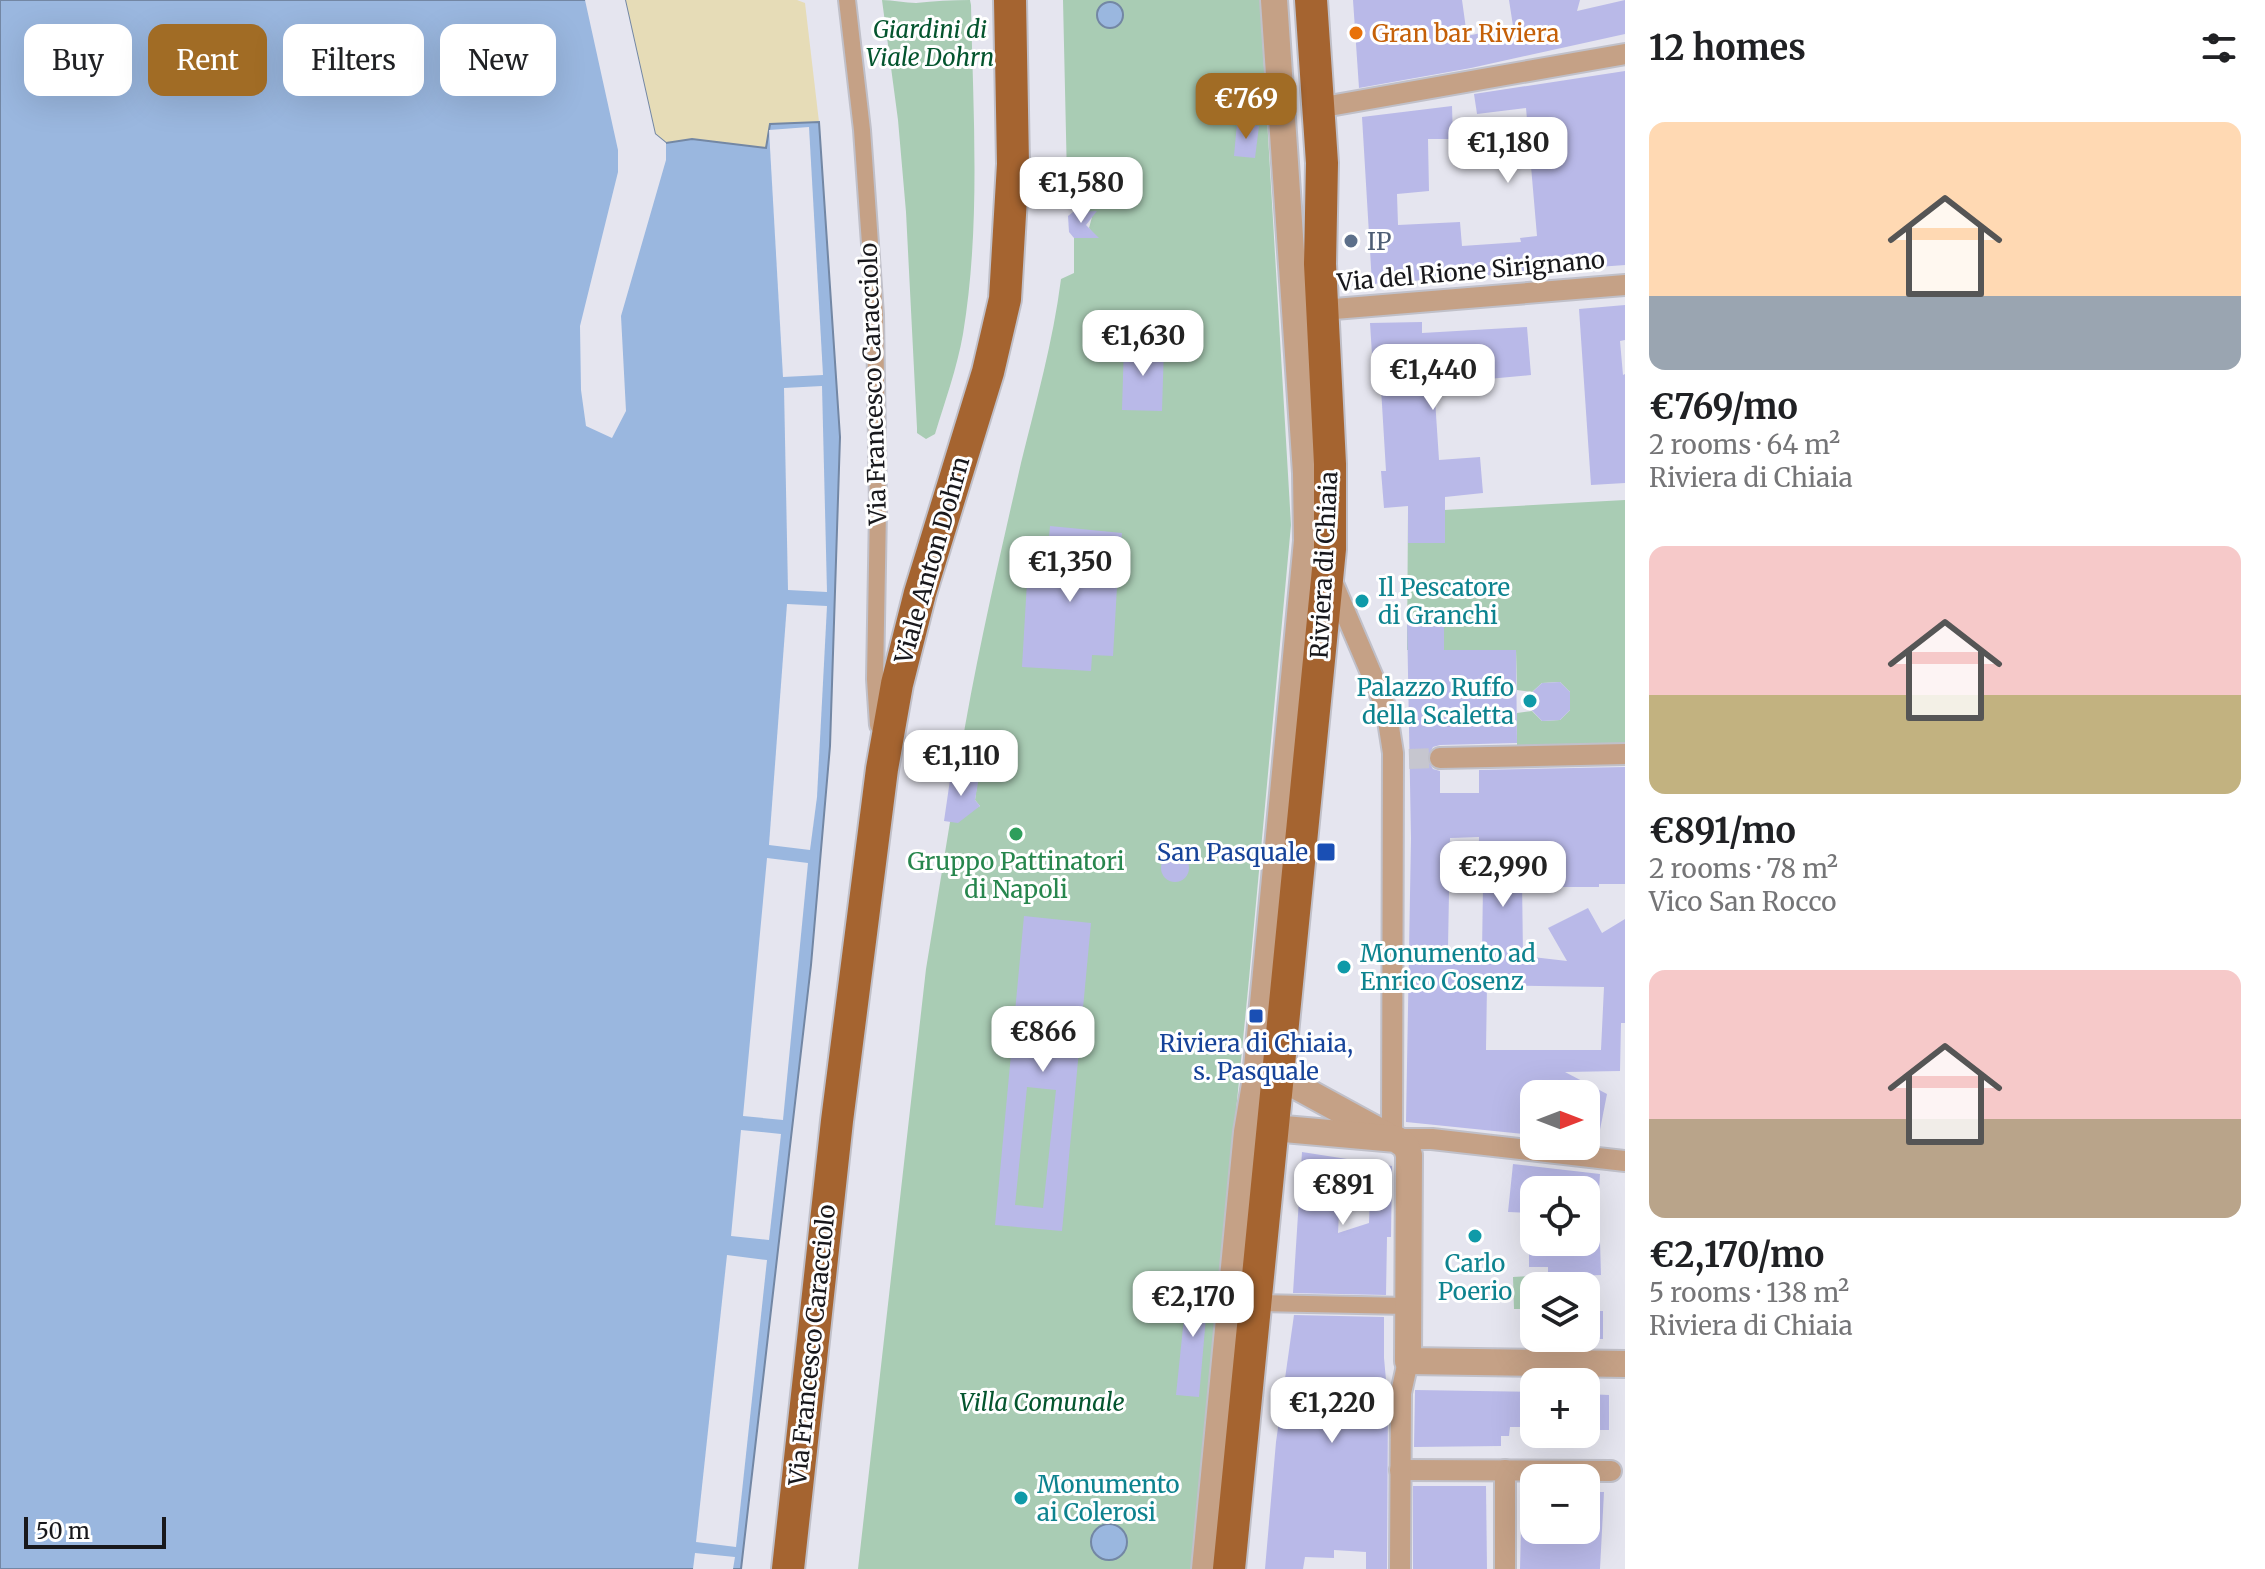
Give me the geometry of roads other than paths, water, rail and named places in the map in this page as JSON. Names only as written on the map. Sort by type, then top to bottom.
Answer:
[{"type":"main road","name":"Viale Anton Dohrn","points":[[837,1121],[882,769],[897,684],[920,593],[984,383],[1005,299],[1013,164],[1010,0]]},
{"type":"main road","name":"Riviera di Chiaia","points":[[1229,1569],[1255,1303],[1260,1130],[1278,1076],[1329,573],[1331,491],[1322,310],[1322,163],[1311,0]]},
{"type":"main road","name":"Via Francesco Caracciolo","points":[[788,1569],[837,1121]]},
{"type":"street","name":"Via Francesco Caracciolo","points":[[847,0],[862,130],[875,315],[878,509],[875,679],[882,769]]},
{"type":"street","name":"Riviera di Chiaia","points":[[1205,1569],[1260,1130],[1263,1003],[1308,525],[1274,0]]},
{"type":"street","points":[[1318,108],[1625,54]]},
{"type":"street","name":"Via del Rione Sirignano","points":[[1322,310],[1625,285]]},
{"type":"street","points":[[1329,573],[1386,708],[1401,759],[1394,1139]]},
{"type":"street","points":[[1440,758],[1625,754]]},
{"type":"street","points":[[1278,1076],[1406,1146],[1409,1155],[1408,1361],[1401,1393],[1400,1569]]},
{"type":"street","points":[[1260,1130],[1422,1138],[1625,1161]]},
{"type":"street","points":[[1255,1303],[1408,1306]]},
{"type":"street","points":[[1408,1361],[1625,1364]]},
{"type":"street","points":[[1400,1470],[1611,1471]]},
{"type":"street","points":[[1505,1470],[1505,1569]]},
{"type":"water","points":[[0,0],[625,0],[655,134],[666,143],[692,139],[766,148],[770,124],[819,122],[840,437],[830,746],[811,965],[741,1569],[0,1569]]},
{"type":"water","points":[[1110,2],[1119,6],[1123,15],[1119,24],[1110,28],[1101,24],[1097,15],[1101,6]]},
{"type":"water","points":[[1109,1524],[1122,1529],[1127,1542],[1122,1555],[1109,1560],[1096,1555],[1091,1542],[1096,1529]]},
{"type":"tunnel","points":[[1409,759],[1440,758]]},
{"type":"place","name":"Gran bar Riviera","points":[[1356,33]]},
{"type":"place","name":"IP","points":[[1351,241]]},
{"type":"place","name":"Il Pescatore di Granchi","points":[[1362,601]]},
{"type":"place","name":"Palazzo Ruffo della Scaletta","points":[[1530,701]]},
{"type":"place","name":"Gruppo Pattinatori di Napoli","points":[[1016,834]]},
{"type":"place","name":"San Pasquale","points":[[1326,852]]},
{"type":"place","name":"Monumento ad Enrico Cosenz","points":[[1344,967]]},
{"type":"place","name":"Riviera di Chiaia, s. Pasquale","points":[[1256,1016]]},
{"type":"place","name":"Carlo Poerio","points":[[1475,1236]]},
{"type":"place","name":"Monumento ai Colerosi","points":[[1021,1498]]},
{"type":"park label","name":"Giardini di Viale Dohrn","points":[[930,43]]},
{"type":"park label","name":"Villa Comunale","points":[[1042,1402]]}]
